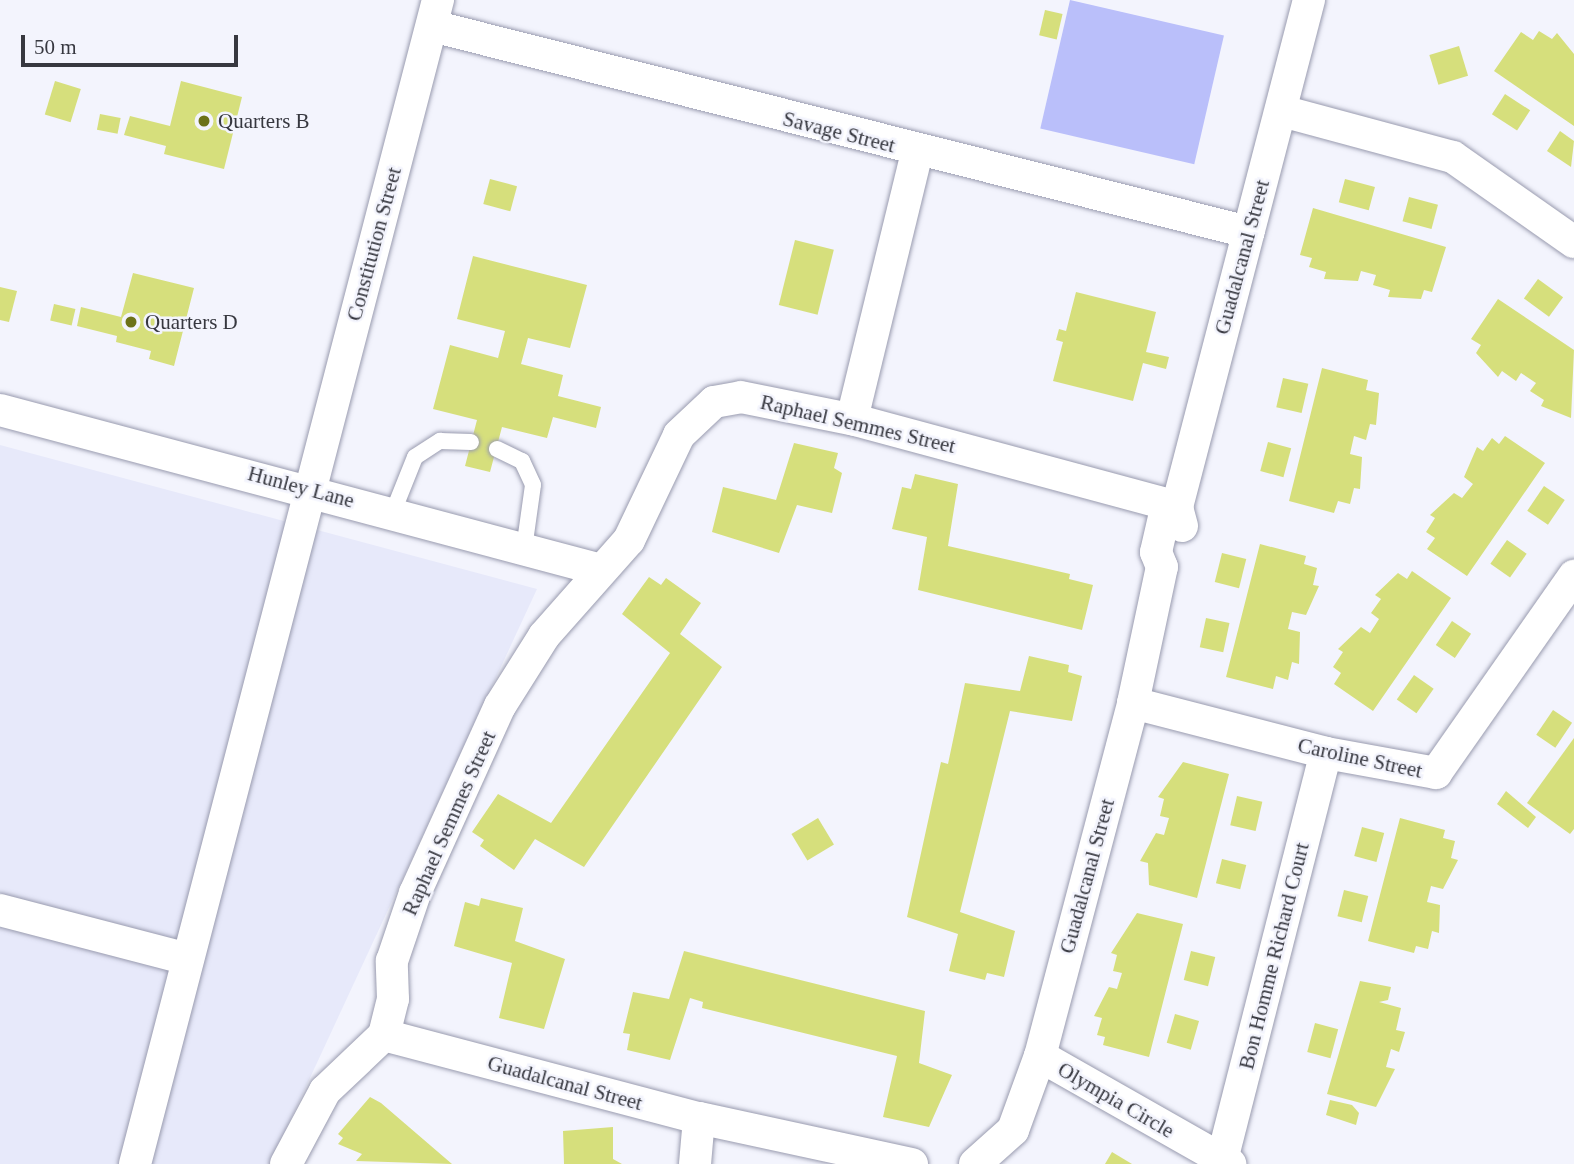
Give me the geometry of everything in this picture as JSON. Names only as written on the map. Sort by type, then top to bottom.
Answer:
[{"type":"street","name":"Guadalcanal Street","points":[[975,1164],[1002,1147],[1013,1130],[1040,1056],[1133,703],[1162,567],[1175,555],[1182,524],[1176,510],[1309,0]]},
{"type":"street","name":"Savage Street","points":[[435,13],[917,152],[1248,232]]},
{"type":"street","name":"Constitution Street","points":[[135,1164],[435,13]]},
{"type":"street","points":[[1282,111],[1453,157],[1574,242]]},
{"type":"street","points":[[852,419],[917,152]]},
{"type":"street","name":"Raphael Semmes Street","points":[[383,1035],[393,999],[393,961],[415,893],[494,719],[544,636],[629,540],[679,435],[714,402],[741,397],[852,419],[1176,510]]},
{"type":"street","name":"Hunley Lane","points":[[0,410],[310,489],[601,570]]},
{"type":"street","name":"Caroline Street","points":[[1133,703],[1326,753],[1436,773],[1574,576]]},
{"type":"street","name":"Bon Homme Richard Court","points":[[1226,1162],[1326,753]]},
{"type":"street","points":[[0,910],[188,959]]},
{"type":"street","name":"Guadalcanal Street","points":[[383,1035],[699,1118],[825,1155],[912,1164]]},
{"type":"street","points":[[286,1164],[325,1091],[383,1035]]},
{"type":"street","name":"Olympia Circle","points":[[1040,1056],[1226,1162]]},
{"type":"street","points":[[695,1164],[699,1118]]},
{"type":"lane","points":[[393,512],[415,457],[440,441],[471,442]]},
{"type":"lane","points":[[496,449],[522,461],[533,485],[524,548]]},
{"type":"shaded area","points":[[1070,0],[1224,36],[1194,164],[1040,129]]},
{"type":"shaded area","points":[[0,445],[537,589],[270,1164],[0,1164]]},
{"type":"building","points":[[1045,10],[1063,14],[1057,39],[1039,35]]},
{"type":"building","points":[[1539,31],[1552,39],[1557,33],[1574,54],[1574,126],[1494,71],[1521,32],[1533,40]]},
{"type":"building","points":[[1459,46],[1468,76],[1438,85],[1429,55]]},
{"type":"building","points":[[55,81],[81,89],[71,122],[45,114]]},
{"type":"building","name":"Quarters B","points":[[181,81],[242,97],[224,169],[164,154],[166,146],[124,135],[130,116],[170,126]]},
{"type":"building","points":[[1505,94],[1530,110],[1517,130],[1492,114]]},
{"type":"building","points":[[100,114],[121,118],[118,134],[97,130]]},
{"type":"building","points":[[1560,131],[1574,141],[1571,167],[1547,151]]},
{"type":"building","points":[[490,179],[517,186],[510,211],[483,204]]},
{"type":"building","points":[[1345,179],[1375,187],[1369,210],[1339,202]]},
{"type":"building","points":[[1409,197],[1438,205],[1432,229],[1403,221]]},
{"type":"building","points":[[1313,208],[1446,247],[1432,292],[1424,290],[1421,299],[1388,297],[1390,290],[1373,285],[1376,275],[1361,271],[1358,281],[1324,279],[1326,272],[1309,267],[1312,258],[1300,255]]},
{"type":"building","points":[[795,240],[834,250],[818,315],[779,305]]},
{"type":"building","points":[[473,256],[587,285],[570,348],[528,338],[521,364],[563,375],[558,396],[601,407],[596,428],[553,417],[547,438],[502,427],[490,472],[465,466],[477,420],[433,409],[450,345],[498,358],[505,331],[457,319]]},
{"type":"building","name":"Quarters D","points":[[133,273],[194,288],[174,366],[149,359],[151,351],[116,342],[117,336],[77,326],[81,307],[121,317]]},
{"type":"building","points":[[1538,279],[1563,297],[1549,317],[1524,298]]},
{"type":"building","points":[[0,287],[17,291],[9,322],[0,320]]},
{"type":"building","points":[[1076,292],[1156,312],[1146,352],[1169,357],[1166,369],[1143,363],[1133,401],[1053,381],[1063,342],[1056,340],[1059,329],[1066,331]]},
{"type":"building","points":[[1498,299],[1574,350],[1571,418],[1541,406],[1544,400],[1530,391],[1536,383],[1521,373],[1516,381],[1502,371],[1498,377],[1476,353],[1481,345],[1471,339]]},
{"type":"building","points":[[54,304],[75,309],[72,326],[50,321]]},
{"type":"building","points":[[1322,368],[1368,380],[1366,390],[1379,393],[1376,425],[1370,424],[1366,440],[1354,436],[1350,454],[1362,457],[1360,489],[1354,488],[1350,504],[1338,501],[1334,513],[1289,501]]},
{"type":"building","points":[[1283,378],[1308,384],[1302,413],[1276,407]]},
{"type":"building","points":[[1505,436],[1545,463],[1467,576],[1427,549],[1435,538],[1426,532],[1435,518],[1430,515],[1454,493],[1462,498],[1473,484],[1464,477],[1477,447],[1483,451],[1492,438],[1499,444]]},
{"type":"building","points":[[1268,442],[1291,448],[1283,477],[1260,471]]},
{"type":"building","points":[[794,443],[838,453],[834,468],[842,473],[832,513],[797,505],[779,553],[712,532],[723,487],[776,500]]},
{"type":"building","points":[[915,474],[958,484],[948,546],[1070,574],[1069,579],[1093,585],[1082,630],[918,590],[927,537],[892,529],[902,487],[911,489]]},
{"type":"building","points":[[1544,486],[1565,500],[1548,525],[1527,511]]},
{"type":"building","points":[[1507,540],[1527,554],[1510,578],[1490,564]]},
{"type":"building","points":[[1260,544],[1306,556],[1304,564],[1317,568],[1313,585],[1319,586],[1306,615],[1292,612],[1288,629],[1300,632],[1299,664],[1292,662],[1288,680],[1276,676],[1273,689],[1226,677]]},
{"type":"building","points":[[1222,553],[1246,559],[1239,588],[1215,582]]},
{"type":"building","points":[[1412,571],[1451,598],[1373,711],[1334,684],[1341,673],[1333,667],[1343,652],[1338,649],[1361,627],[1370,633],[1379,619],[1371,613],[1381,599],[1375,595],[1398,573],[1407,579]]},
{"type":"building","points":[[649,577],[661,585],[666,578],[701,603],[680,634],[722,667],[584,867],[535,839],[514,870],[480,846],[484,840],[472,832],[498,794],[551,823],[670,653],[622,614]]},
{"type":"building","points":[[1206,618],[1229,623],[1223,652],[1200,647]]},
{"type":"building","points":[[1452,621],[1471,634],[1455,658],[1436,645]]},
{"type":"building","points":[[1029,656],[1069,665],[1068,672],[1082,676],[1072,721],[1010,711],[960,912],[1015,931],[1004,977],[987,973],[985,980],[949,971],[958,934],[907,917],[941,762],[948,764],[965,683],[1020,691]]},
{"type":"building","points":[[1414,675],[1434,689],[1416,713],[1397,700]]},
{"type":"building","points":[[1553,710],[1572,723],[1555,748],[1536,735]]},
{"type":"building","points":[[1574,738],[1574,829],[1570,834],[1527,803]]},
{"type":"building","points":[[1183,762],[1229,774],[1197,898],[1149,885],[1148,863],[1140,861],[1156,833],[1164,835],[1169,818],[1160,816],[1164,799],[1158,797]]},
{"type":"building","points":[[1506,791],[1536,817],[1528,828],[1497,804]]},
{"type":"building","points":[[1237,796],[1262,802],[1256,831],[1230,825]]},
{"type":"building","points":[[818,818],[834,845],[807,861],[791,834]]},
{"type":"building","points":[[1400,818],[1445,830],[1443,838],[1455,841],[1451,858],[1458,860],[1443,889],[1431,886],[1427,902],[1440,905],[1439,933],[1432,931],[1428,949],[1416,946],[1414,953],[1368,941]]},
{"type":"building","points":[[1362,827],[1384,833],[1376,862],[1354,856]]},
{"type":"building","points":[[1222,859],[1246,865],[1240,889],[1216,883]]},
{"type":"building","points":[[1344,890],[1368,896],[1362,922],[1337,916]]},
{"type":"building","points":[[481,898],[523,908],[515,941],[565,959],[544,1029],[499,1018],[512,963],[454,946],[465,902],[479,906]]},
{"type":"building","points":[[1137,913],[1183,924],[1149,1057],[1103,1045],[1105,1037],[1097,1035],[1102,1018],[1094,1016],[1109,987],[1117,989],[1122,973],[1113,971],[1117,955],[1111,953]]},
{"type":"building","points":[[684,951],[925,1011],[919,1063],[952,1075],[929,1127],[883,1117],[897,1056],[702,1008],[703,1002],[690,998],[670,1060],[627,1050],[630,1034],[623,1033],[633,992],[669,999]]},
{"type":"building","points":[[1191,951],[1215,957],[1208,986],[1184,980]]},
{"type":"building","points":[[1360,981],[1391,987],[1388,1000],[1379,1002],[1401,1008],[1396,1030],[1405,1032],[1399,1052],[1391,1049],[1386,1067],[1395,1069],[1376,1107],[1327,1094]]},
{"type":"building","points":[[1175,1014],[1199,1021],[1191,1050],[1167,1043]]},
{"type":"building","points":[[1315,1023],[1338,1029],[1330,1058],[1307,1052]]},
{"type":"building","points":[[370,1097],[381,1103],[452,1164],[356,1161],[362,1154],[338,1144],[343,1138],[338,1134]]},
{"type":"building","points":[[1330,1100],[1352,1105],[1359,1113],[1356,1125],[1326,1115]]},
{"type":"building","points":[[613,1127],[613,1159],[622,1164],[564,1164],[563,1131]]},
{"type":"building","points":[[1112,1152],[1132,1164],[1105,1164]]},
{"type":"place","name":"Quarters B","points":[[204,121]]},
{"type":"place","name":"Quarters D","points":[[131,322]]}]
